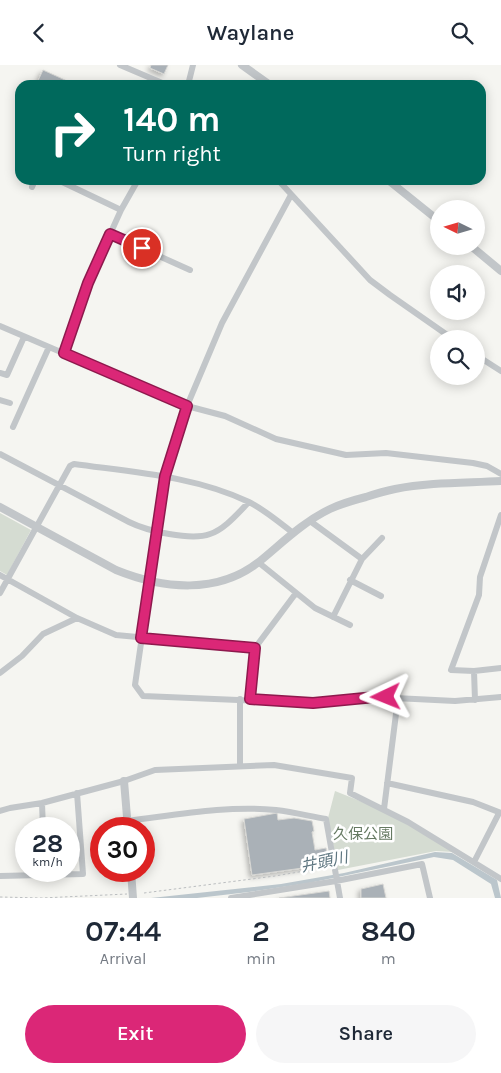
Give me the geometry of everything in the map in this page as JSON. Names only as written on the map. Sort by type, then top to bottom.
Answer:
[{"type":"street","points":[[120,65],[156,80]]},
{"type":"street","points":[[189,80],[193,65]]},
{"type":"street","points":[[242,65],[263,80]]},
{"type":"street","points":[[68,185],[121,210]]},
{"type":"street","points":[[64,353],[88,283],[121,210],[135,185]]},
{"type":"street","points":[[282,185],[370,280],[440,330]]},
{"type":"street","points":[[394,185],[430,214]]},
{"type":"street","points":[[291,195],[222,323],[187,406],[165,476],[135,685],[144,695],[313,703],[375,697],[455,701],[501,697]]},
{"type":"street","points":[[110,234],[190,270]]},
{"type":"street","points":[[482,255],[501,271]]},
{"type":"street","points":[[0,326],[187,406],[225,415],[276,439],[346,455],[386,453],[487,466],[501,474]]},
{"type":"street","points":[[0,373],[7,375],[24,337]]},
{"type":"street","points":[[12,427],[49,347]]},
{"type":"street","points":[[485,361],[501,371]]},
{"type":"street","points":[[0,400],[10,403]]},
{"type":"street","points":[[0,454],[140,528],[157,532],[195,537],[210,534],[224,525],[249,502]]},
{"type":"street","points":[[0,593],[70,466],[74,464],[165,476],[208,487],[249,502],[293,533]]},
{"type":"street","points":[[0,507],[36,528],[130,576],[179,585],[206,585],[232,579],[258,563],[293,533],[329,509],[395,489],[430,484],[501,481]]},
{"type":"street","points":[[501,515],[480,577],[480,595],[451,670],[474,671],[501,668]]},
{"type":"street","points":[[310,521],[362,559]]},
{"type":"street","points":[[333,617],[362,559],[382,539]]},
{"type":"street","points":[[258,563],[315,608],[350,625]]},
{"type":"street","points":[[0,575],[77,618],[116,635],[255,648]]},
{"type":"street","points":[[350,580],[381,596]]},
{"type":"street","points":[[250,699],[255,648],[296,593]]},
{"type":"street","points":[[0,673],[22,656],[43,634],[77,618]]},
{"type":"street","points":[[474,671],[476,700]]},
{"type":"street","points":[[384,809],[398,698]]},
{"type":"street","points":[[240,699],[240,765]]},
{"type":"street","points":[[0,811],[42,803],[124,781],[155,770],[274,765],[352,778],[350,793],[384,809],[501,879]]},
{"type":"street","points":[[124,781],[126,817]]},
{"type":"street","points":[[387,783],[474,802],[500,813],[474,862]]},
{"type":"street","points":[[78,793],[79,817]]},
{"type":"street","points":[[42,803],[43,817]]},
{"type":"street","points":[[155,820],[221,809],[276,811],[326,819],[340,898]]},
{"type":"street","points":[[80,825],[83,874],[80,874]]},
{"type":"street","points":[[231,898],[336,881],[422,864],[430,898]]},
{"type":"street","points":[[0,876],[15,875]]},
{"type":"street","points":[[130,896],[131,882]]},
{"type":"path","points":[[144,893],[330,867]]},
{"type":"path","points":[[0,897],[130,896]]},
{"type":"green space","points":[[0,513],[31,530],[7,575],[0,571]]},
{"type":"green space","name":"久保公園","points":[[335,791],[410,821],[453,852],[436,851],[338,870],[328,818]]},
{"type":"shaded area","points":[[435,852],[452,853],[497,880],[501,898],[495,898],[491,884],[453,860],[434,857],[309,883],[249,892],[197,898],[151,898],[281,884],[344,873]]},
{"type":"building","points":[[151,65],[168,65],[164,74],[150,68]]},
{"type":"building","points":[[43,70],[65,80],[38,80]]},
{"type":"building","points":[[277,813],[278,820],[294,818],[312,821],[315,850],[326,848],[327,856],[316,858],[317,866],[252,875],[244,819]]},
{"type":"building","points":[[383,884],[386,898],[361,898],[361,889]]},
{"type":"building","points":[[329,891],[330,898],[279,898]]},
{"type":"route","points":[[142,248],[110,234],[88,283],[64,353],[187,406],[165,476],[141,638],[255,648],[250,699],[313,703],[386,697]]},
{"type":"water label","name":"井頭川","points":[[324,861]]}]
